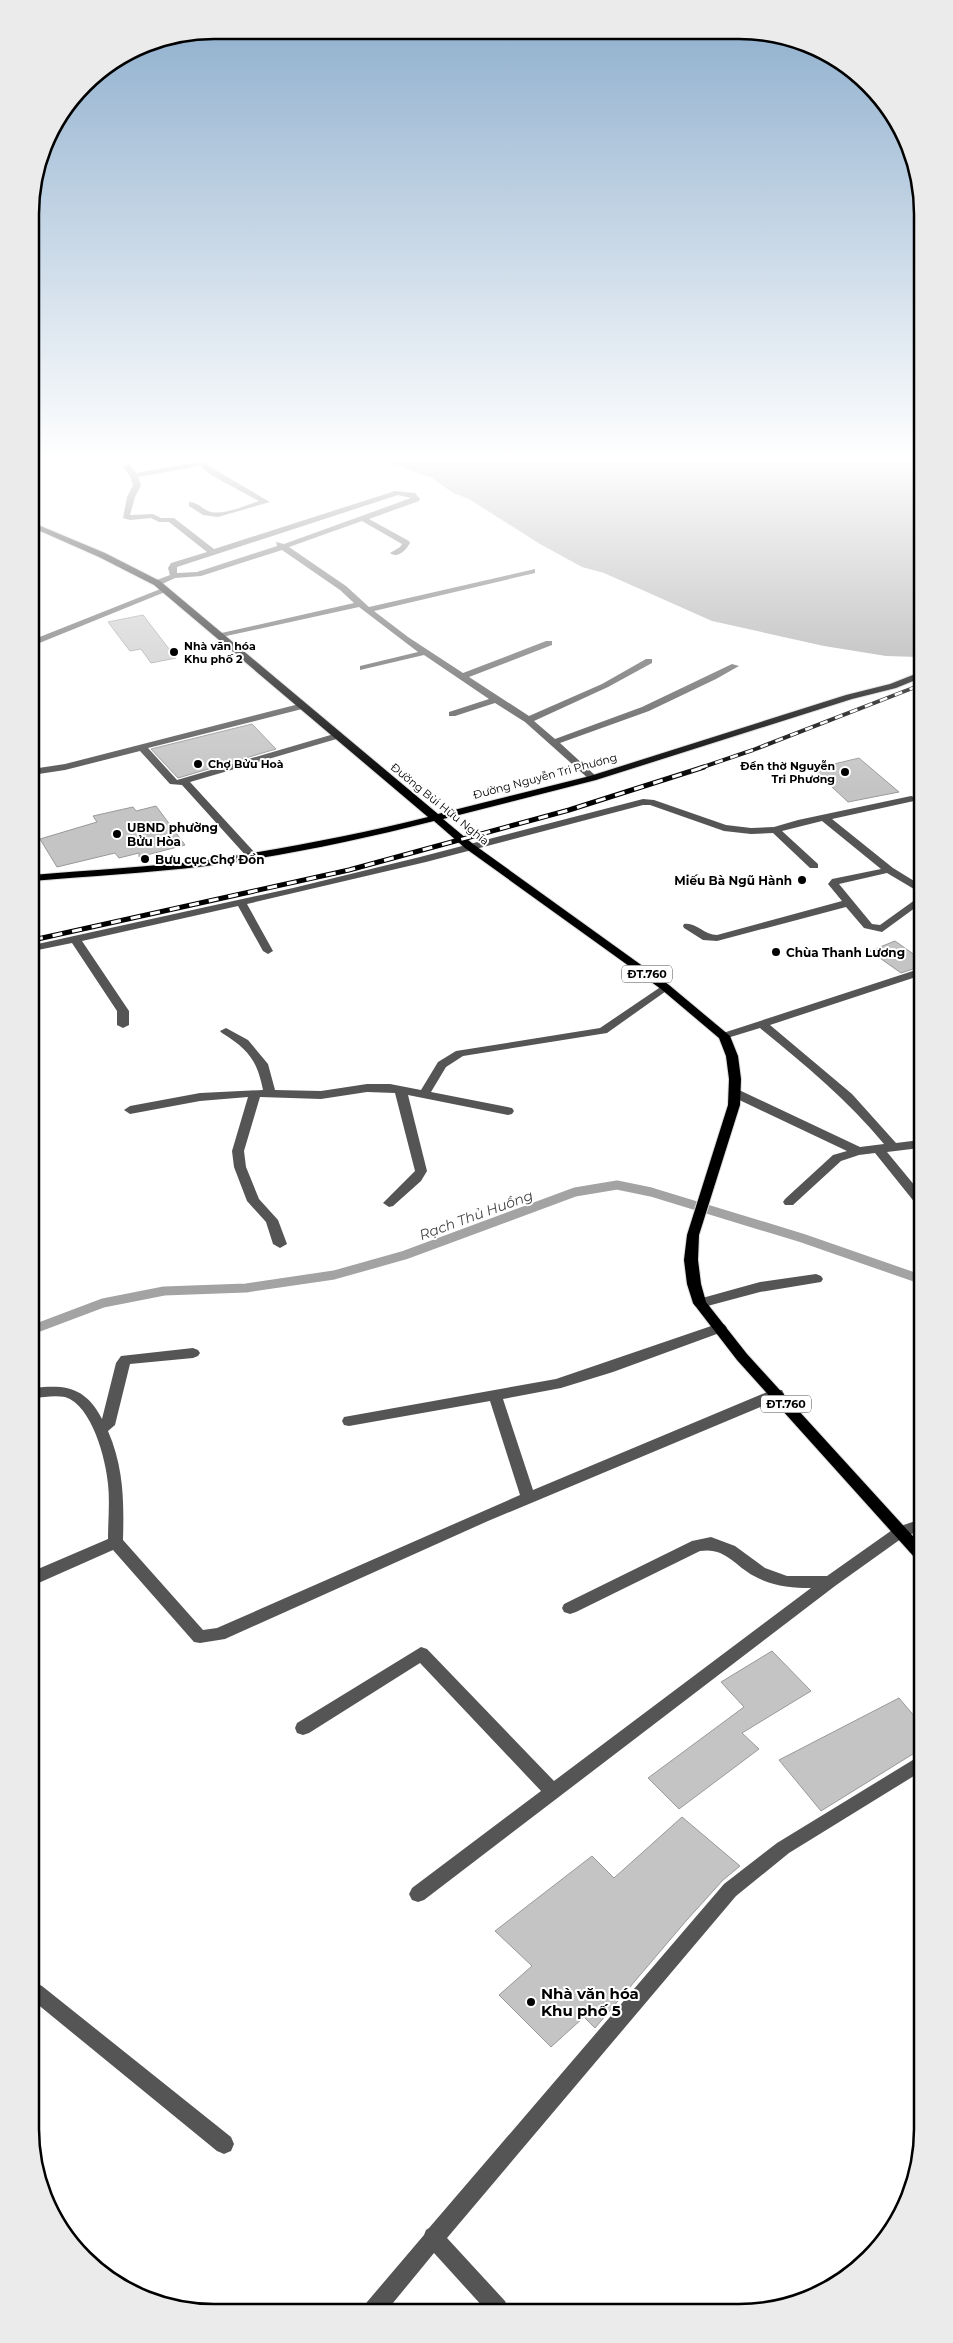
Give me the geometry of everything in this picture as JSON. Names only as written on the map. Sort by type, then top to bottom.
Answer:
[{"type":"main road","name":"Đường Bùi Hữu Nghĩa","points":[[134,571],[166,590],[468,846],[665,987],[724,1036]]},
{"type":"main road","name":"Đường Nguyễn Tri Phương","points":[[849,697],[914,670]]},
{"type":"main road","name":"Đường Nguyễn Tri Phương","points":[[39,877],[205,863],[384,831],[593,778],[849,697],[893,686],[914,678]]},
{"type":"main road","name":"ĐT.760","points":[[724,1036],[732,1056],[735,1079],[734,1105],[693,1235],[691,1260],[694,1284],[700,1303],[742,1356],[914,1547]]},
{"type":"street","points":[[173,571],[174,576]]},
{"type":"street","points":[[157,583],[174,576],[206,571]]},
{"type":"street","points":[[319,571],[344,588],[364,607],[462,677],[528,720],[593,778]]},
{"type":"street","points":[[220,636],[530,571]]},
{"type":"street","points":[[39,640],[166,590]]},
{"type":"street","points":[[462,677],[548,644]]},
{"type":"street","points":[[363,668],[427,652]]},
{"type":"street","points":[[528,720],[609,684],[649,661]]},
{"type":"street","points":[[552,743],[634,715],[688,691],[735,666]]},
{"type":"street","points":[[452,714],[498,699]]},
{"type":"street","points":[[39,771],[65,767],[303,706]]},
{"type":"street","points":[[142,747],[173,782],[184,781],[336,736]]},
{"type":"street","points":[[184,781],[252,856]]},
{"type":"street","points":[[39,947],[241,903],[422,860],[468,846],[643,802],[651,802],[724,828],[751,831],[775,830],[911,799]]},
{"type":"street","points":[[826,818],[889,870],[914,886]]},
{"type":"street","points":[[775,830],[814,866]]},
{"type":"street","points":[[889,870],[836,881],[833,884],[868,926],[882,929],[914,904]]},
{"type":"street","points":[[241,903],[268,951]]},
{"type":"street","points":[[688,926],[707,938],[717,938],[848,903]]},
{"type":"street","points":[[76,940],[123,1011],[123,1025]]},
{"type":"street","points":[[724,1036],[914,974]]},
{"type":"street","points":[[423,1096],[442,1065],[460,1053],[603,1031],[665,987]]},
{"type":"street","points":[[762,1024],[832,1080],[873,1121],[893,1147]]},
{"type":"street","points":[[226,1031],[244,1042],[264,1067],[270,1094]]},
{"type":"street","points":[[130,1110],[200,1097],[255,1093],[321,1095],[367,1088],[401,1091],[508,1111]]},
{"type":"street","points":[[389,1203],[417,1178],[421,1171],[401,1091]]},
{"type":"street","points":[[255,1093],[238,1151],[240,1167],[254,1201],[272,1220],[280,1244]]},
{"type":"street","points":[[734,1093],[858,1151]]},
{"type":"street","points":[[789,1202],[837,1158],[858,1151],[914,1145]]},
{"type":"street","points":[[878,1150],[914,1194]]},
{"type":"street","points":[[700,1303],[760,1287],[816,1279]]},
{"type":"street","points":[[349,1421],[556,1384],[608,1368],[720,1328]]},
{"type":"street","points":[[100,1429],[108,1424],[123,1362],[126,1359],[193,1352]]},
{"type":"street","points":[[39,1393],[60,1392],[83,1400],[90,1408],[113,1459],[118,1482],[115,1542],[200,1637],[208,1637],[287,1605],[528,1498],[777,1394]]},
{"type":"street","points":[[495,1395],[528,1498]]},
{"type":"street","points":[[418,1894],[830,1582],[900,1532],[914,1527]]},
{"type":"street","points":[[39,1576],[115,1542]]},
{"type":"street","points":[[570,1608],[697,1545],[711,1543],[730,1550],[760,1572],[786,1582],[830,1582]]},
{"type":"street","points":[[303,1728],[421,1654],[553,1792]]},
{"type":"street","points":[[378,2304],[433,2237],[730,1890],[783,1848],[914,1767]]},
{"type":"street","points":[[39,1994],[224,2144]]},
{"type":"street","points":[[433,2237],[494,2304]]},
{"type":"shaded area","points":[[598,571],[914,571],[914,657],[886,656],[824,646],[712,621]]},
{"type":"building","points":[[143,615],[176,658],[151,663],[141,649],[130,651],[108,622]]},
{"type":"building","name":"Chợ Bửu Hoà","points":[[252,724],[276,749],[178,778],[151,749]]},
{"type":"building","points":[[859,758],[899,792],[848,802],[813,769]]},
{"type":"building","name":"UBND phường Bửu Hòa","points":[[156,806],[185,845],[139,857],[139,853],[119,858],[115,853],[57,867],[40,839],[97,822],[93,816],[133,807],[136,811]]},
{"type":"building","points":[[895,941],[914,954],[914,969],[901,973],[870,951]]},
{"type":"building","points":[[772,1651],[811,1691],[742,1733],[759,1749],[679,1809],[648,1778],[744,1707],[721,1682]]},
{"type":"building","points":[[899,1698],[914,1716],[914,1753],[821,1811],[779,1760]]},
{"type":"building","points":[[682,1817],[740,1866],[723,1880],[686,1921],[595,2028],[584,2017],[551,2047],[499,1995],[532,1966],[495,1931],[592,1856],[614,1878]]},
{"type":"waterway","name":"Rạch Thủ Huồng","points":[[39,1327],[103,1303],[164,1291],[246,1288],[334,1275],[405,1255],[575,1192],[617,1185],[651,1192],[802,1238],[914,1277]]},
{"type":"railway","points":[[700,768],[753,750],[914,688]]},
{"type":"railway","points":[[39,939],[349,870],[569,810],[704,767]]},
{"type":"place","name":"Nhà văn hóa Khu phố 2","points":[[174,652]]},
{"type":"place","name":"Chợ Bửu Hoà","points":[[198,764]]},
{"type":"place","name":"Đền thờ Nguyễn Tri Phương","points":[[845,772]]},
{"type":"place","name":"UBND phường Bửu Hòa","points":[[117,834]]},
{"type":"place","name":"Bưu cục Chợ Đồn","points":[[145,859]]},
{"type":"place","name":"Miếu Bà Ngũ Hành","points":[[802,880]]},
{"type":"place","name":"Chùa Thanh Lương","points":[[776,952]]},
{"type":"place","name":"Nhà văn hóa Khu phố 5","points":[[531,2002]]}]
